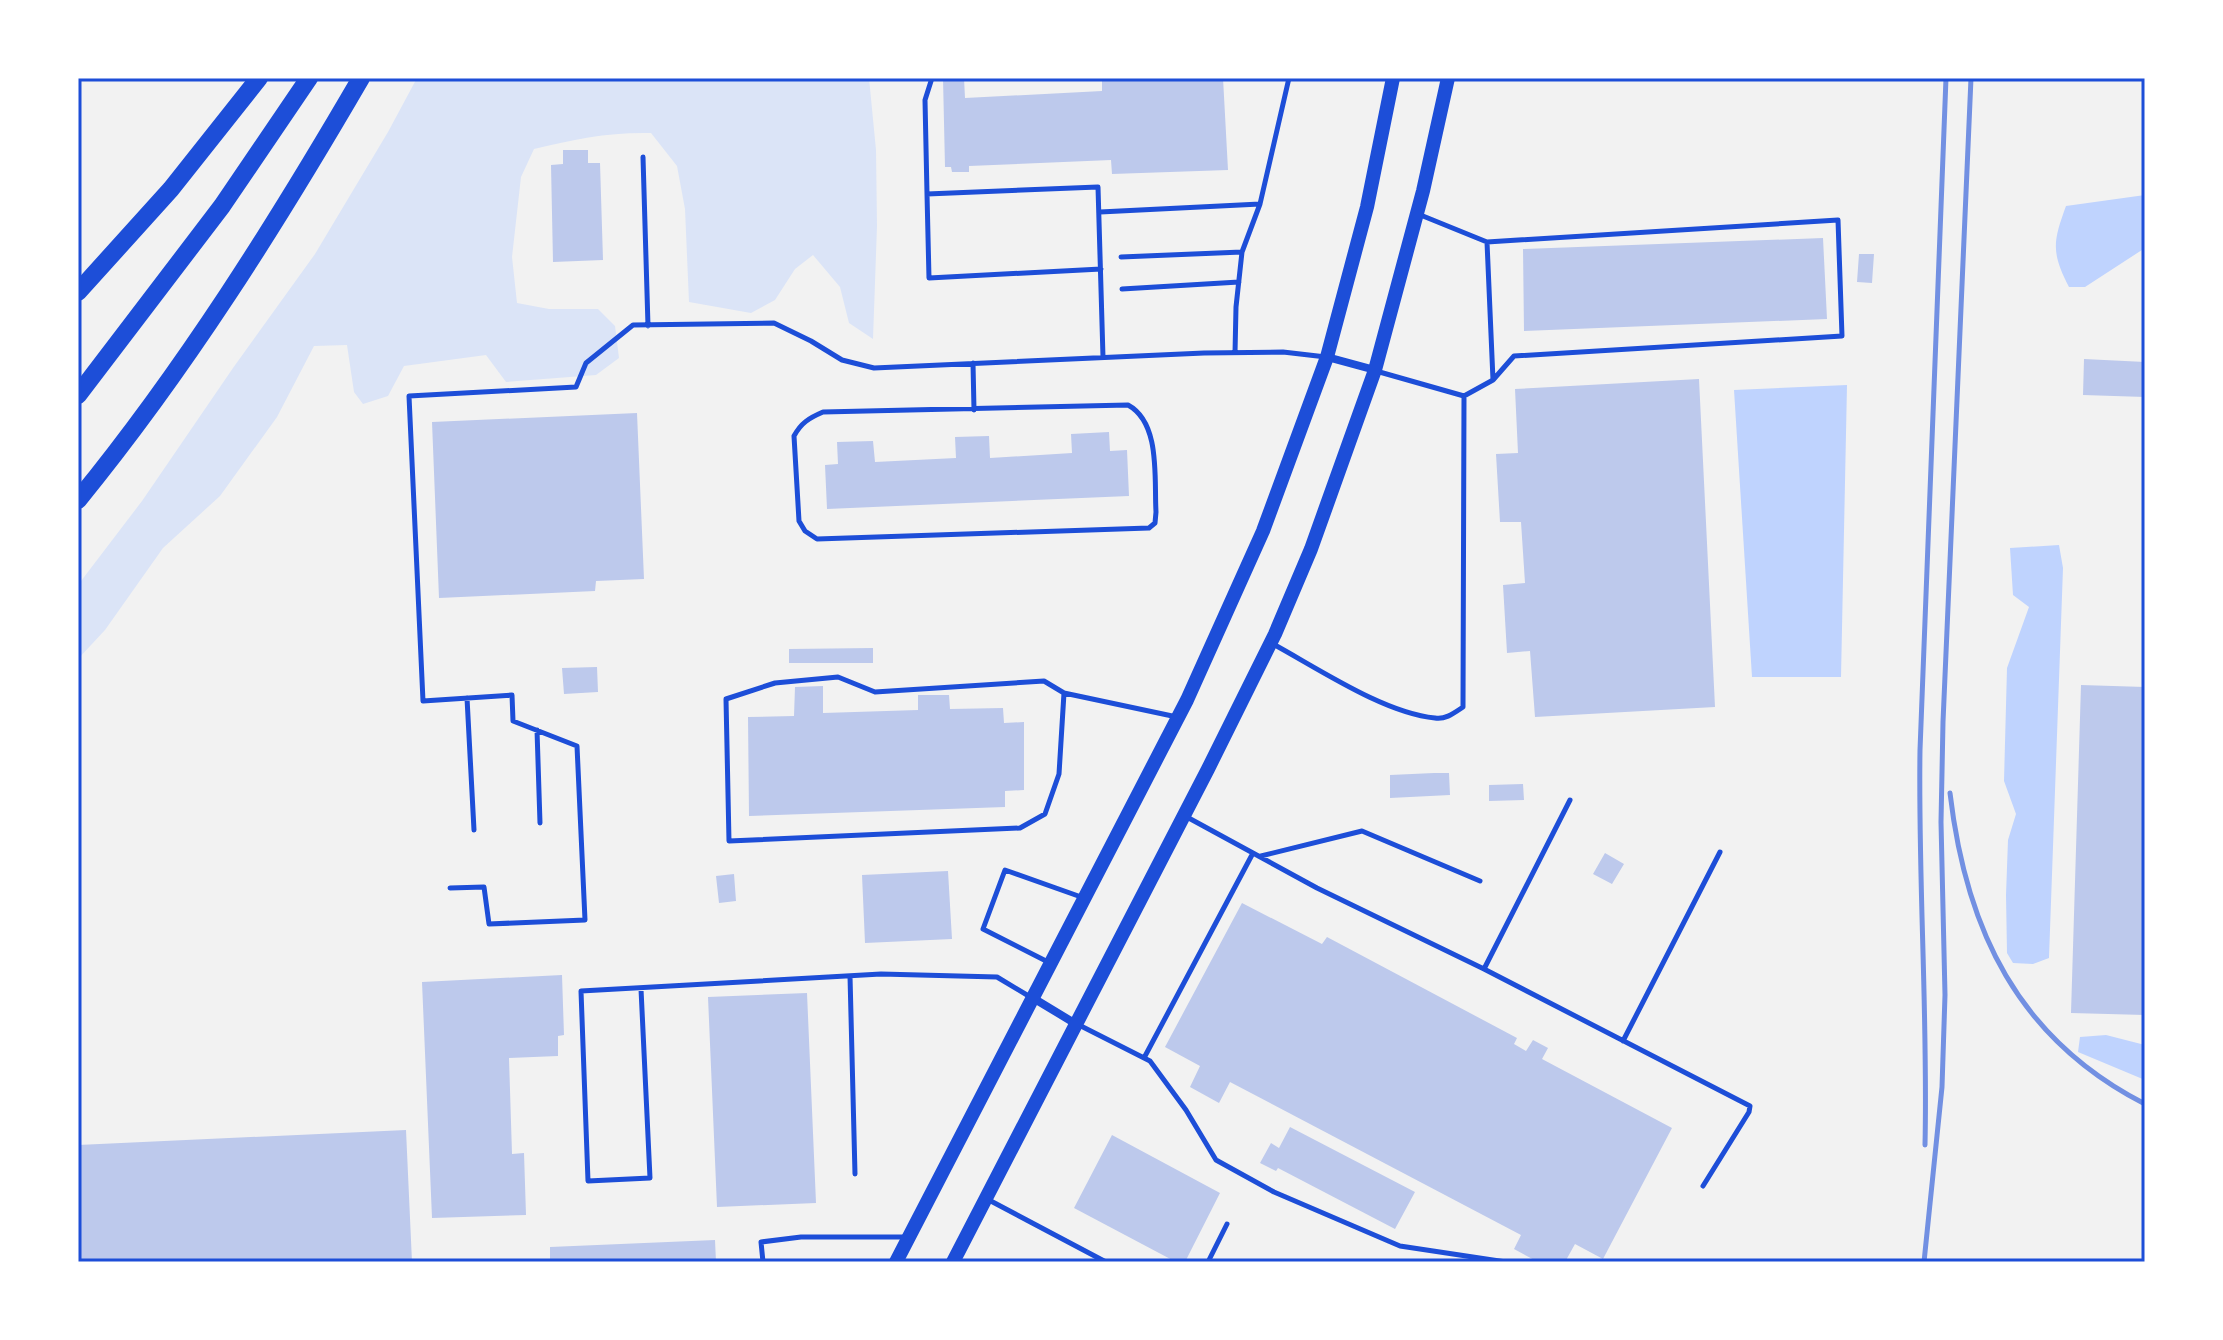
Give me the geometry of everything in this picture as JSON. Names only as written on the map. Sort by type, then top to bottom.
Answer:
[{"type":"highway","points":[[78,292],[171,189],[259,78]]},
{"type":"highway","points":[[78,395],[240,179],[309,78]]},
{"type":"highway","points":[[78,500],[118,451],[230,289],[284,207],[361,78]]},
{"type":"highway","points":[[78,413],[111,355]]},
{"type":"main road","points":[[896,1262],[1178,717],[1263,531],[1327,357],[1367,207],[1393,78]]},
{"type":"main road","points":[[953,1262],[1185,815],[1271,643],[1311,549],[1375,370],[1417,214],[1448,78]]},
{"type":"street","points":[[1327,357],[1375,370]]},
{"type":"street","points":[[1033,998],[1076,1024]]},
{"type":"lane","points":[[932,78],[925,100],[929,278],[1101,269]]},
{"type":"lane","points":[[1235,353],[1242,252],[1260,204],[1289,78]]},
{"type":"lane","points":[[643,157],[648,326]]},
{"type":"lane","points":[[927,194],[1098,187],[1103,357]]},
{"type":"lane","points":[[1100,212],[1260,204]]},
{"type":"lane","points":[[1375,370],[1464,396],[1493,380],[1514,356],[1842,336],[1838,220],[1487,242],[1417,214]]},
{"type":"lane","points":[[1487,242],[1493,380]]},
{"type":"lane","points":[[1121,257],[1242,252]]},
{"type":"lane","points":[[1122,289],[1239,282]]},
{"type":"lane","points":[[450,888],[484,887],[489,924],[585,920],[577,746],[513,721],[512,695],[423,701],[409,396],[576,387],[586,363],[633,325],[774,323],[842,360],[874,368],[1235,353],[1283,352],[1327,357]]},
{"type":"lane","points":[[973,363],[974,410]]},
{"type":"lane","points":[[1271,643],[1391,707],[1437,719],[1450,716],[1463,707],[1464,396]]},
{"type":"lane","points":[[1128,405],[1138,410],[1151,435],[1155,523],[1149,528],[817,539],[805,531],[799,521],[794,436],[808,419],[823,412],[974,410],[1128,405]]},
{"type":"lane","points":[[1064,693],[1059,774],[1045,814],[1020,828],[729,841],[726,699],[775,683],[838,677],[875,692],[1044,681],[1064,693],[1178,717]]},
{"type":"lane","points":[[467,698],[474,830]]},
{"type":"lane","points":[[537,730],[540,823]]},
{"type":"lane","points":[[1484,969],[1570,800]]},
{"type":"lane","points":[[1185,815],[1317,888],[1484,969],[1750,1106],[1703,1186]]},
{"type":"lane","points":[[1260,857],[1362,831],[1480,881]]},
{"type":"lane","points":[[1623,1041],[1720,852]]},
{"type":"lane","points":[[1144,1058],[1253,853]]},
{"type":"lane","points":[[1051,963],[983,929],[1005,870],[1084,898]]},
{"type":"lane","points":[[641,989],[650,1178],[588,1181],[581,991],[881,974],[997,977],[1033,998]]},
{"type":"lane","points":[[850,976],[855,1174]]},
{"type":"lane","points":[[1076,1024],[1150,1061],[1186,1110],[1216,1160],[1274,1192],[1400,1246],[1506,1262]]},
{"type":"lane","points":[[986,1198],[1106,1262]]},
{"type":"lane","points":[[1208,1262],[1227,1224]]},
{"type":"lane","points":[[763,1262],[761,1242],[801,1237],[907,1237]]},
{"type":"shaded area","points":[[417,78],[869,78],[876,150],[873,339],[849,323],[840,287],[813,255],[795,269],[775,300],[751,313],[689,302],[685,209],[677,166],[651,133],[592,137],[534,149],[521,177],[512,257],[517,303],[549,309],[598,309],[615,326],[619,358],[596,375],[506,382],[486,355],[404,366],[388,396],[363,404],[354,392],[347,345],[314,346],[277,417],[220,496],[163,548],[105,630],[78,659],[78,585],[142,501],[315,254]]},
{"type":"water","points":[[2145,195],[2145,248],[2085,287],[2069,287],[2059,265],[2056,247],[2066,206]]},
{"type":"water","points":[[1847,385],[1841,677],[1752,677],[1734,390]]},
{"type":"water","points":[[2059,545],[2063,568],[2049,958],[2033,964],[2013,963],[2007,953],[2006,895],[2008,840],[2016,814],[2004,781],[2007,668],[2029,607],[2013,595],[2010,548]]},
{"type":"water","points":[[2106,1035],[2145,1045],[2145,1080],[2078,1052],[2080,1037]]},
{"type":"building","points":[[943,78],[964,78],[965,98],[1102,91],[1102,78],[1223,78],[1228,170],[1112,174],[1111,160],[969,166],[969,172],[952,172],[951,167],[945,167]]},
{"type":"building","points":[[563,150],[588,150],[588,163],[600,163],[603,260],[553,262],[551,165],[563,164]]},
{"type":"building","points":[[1823,238],[1827,319],[1524,331],[1523,249]]},
{"type":"building","points":[[1859,254],[1874,254],[1872,283],[1857,282]]},
{"type":"building","points":[[2084,359],[2145,362],[2145,397],[2083,395]]},
{"type":"building","points":[[1699,379],[1715,707],[1535,717],[1530,651],[1507,653],[1503,585],[1525,583],[1521,522],[1500,522],[1496,454],[1518,453],[1515,389]]},
{"type":"building","points":[[637,413],[644,579],[596,581],[595,591],[439,598],[432,422]]},
{"type":"building","points":[[1109,432],[1110,451],[1127,450],[1129,496],[827,509],[825,465],[838,464],[837,442],[873,441],[875,462],[956,458],[955,437],[989,436],[990,458],[1072,453],[1071,434]]},
{"type":"building","points":[[873,648],[873,663],[789,663],[789,649]]},
{"type":"building","points":[[597,667],[598,692],[564,694],[562,668]]},
{"type":"building","points":[[2081,685],[2145,687],[2145,1015],[2071,1013]]},
{"type":"building","points":[[823,686],[823,713],[918,710],[918,695],[949,695],[950,709],[1003,708],[1004,723],[1024,722],[1024,790],[1005,791],[1005,807],[749,816],[748,717],[794,716],[795,687]]},
{"type":"building","points":[[1449,773],[1450,795],[1390,798],[1390,775]]},
{"type":"building","points":[[1523,784],[1524,800],[1489,801],[1489,785]]},
{"type":"building","points":[[1605,853],[1624,864],[1612,884],[1593,874]]},
{"type":"building","points":[[948,871],[952,939],[865,943],[862,875]]},
{"type":"building","points":[[734,874],[736,901],[719,903],[716,876]]},
{"type":"building","points":[[1242,903],[1322,944],[1327,937],[1517,1038],[1514,1044],[1526,1051],[1533,1040],[1548,1048],[1542,1059],[1672,1128],[1603,1259],[1575,1244],[1565,1262],[1538,1262],[1514,1249],[1521,1235],[1230,1082],[1219,1103],[1190,1087],[1200,1066],[1165,1047]]},
{"type":"building","points":[[562,975],[564,1035],[558,1036],[558,1056],[509,1058],[512,1154],[524,1153],[526,1215],[432,1218],[422,982]]},
{"type":"building","points":[[807,993],[816,1203],[717,1207],[708,997]]},
{"type":"building","points":[[1290,1127],[1415,1192],[1395,1229],[1278,1168],[1276,1171],[1260,1163],[1271,1143],[1279,1148]]},
{"type":"building","points":[[406,1130],[412,1262],[78,1262],[78,1145]]},
{"type":"building","points":[[1112,1135],[1220,1193],[1185,1262],[1176,1262],[1074,1208]]},
{"type":"building","points":[[715,1240],[716,1262],[550,1262],[550,1247]]},
{"type":"railway","points":[[1925,1145],[1920,750],[1946,78]]},
{"type":"railway","points":[[1924,1262],[1942,1087],[1945,995],[1941,822],[1943,722],[1971,78]]},
{"type":"railway","points":[[1950,793],[1969,890],[1985,934],[2006,976],[2032,1013],[2063,1047],[2101,1078],[2145,1104]]}]
